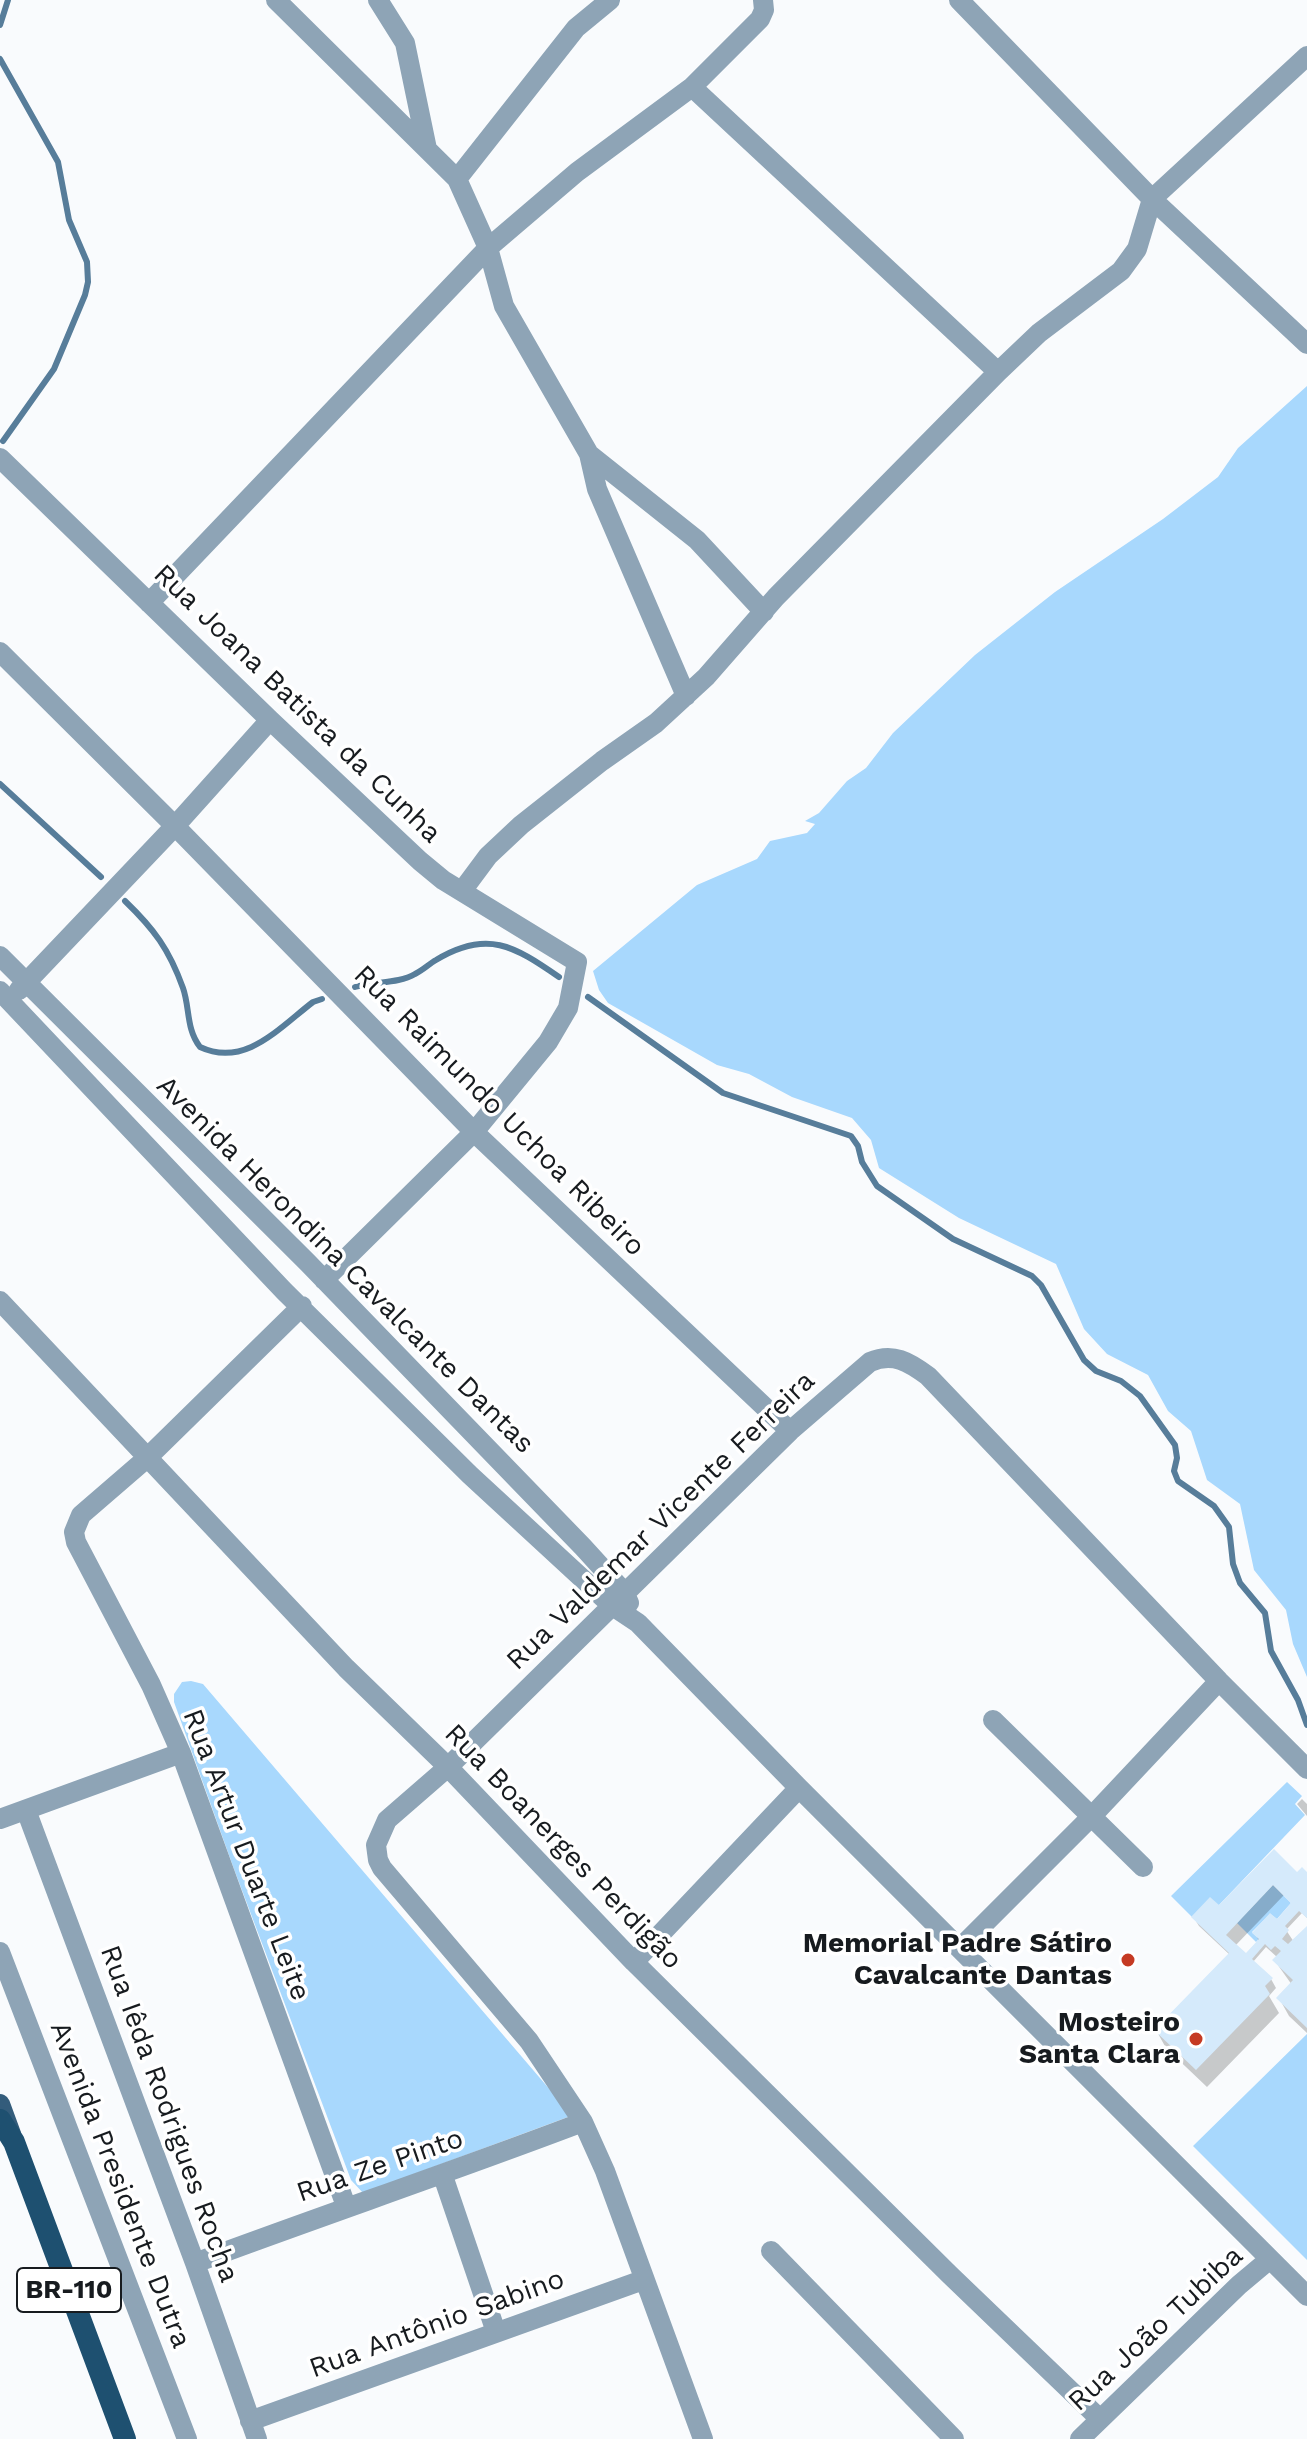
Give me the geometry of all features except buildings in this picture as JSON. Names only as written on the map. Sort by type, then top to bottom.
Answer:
[{"type":"highway","points":[[0,2120],[14,2142]]},
{"type":"highway","name":"BR-110","points":[[14,2142],[125,2439]]},
{"type":"main road","name":"BR-110","points":[[0,2104],[14,2142]]},
{"type":"street","points":[[276,0],[457,179],[488,248],[504,306],[589,454],[597,489],[686,696]]},
{"type":"street","points":[[378,0],[405,43],[427,149]]},
{"type":"street","points":[[457,179],[576,28],[610,0]]},
{"type":"street","points":[[149,603],[488,248],[577,172],[692,87],[760,19],[764,10],[763,0]]},
{"type":"street","points":[[959,0],[1152,199],[1307,344]]},
{"type":"street","points":[[462,891],[488,856],[521,825],[656,723],[686,696],[998,372],[1039,333],[1127,265],[1137,249],[1152,199],[1307,56]]},
{"type":"street","points":[[692,87],[998,372]]},
{"type":"street","points":[[589,454],[697,540],[764,612]]},
{"type":"street","name":"Rua Joana Batista da Cunha","points":[[0,458],[420,861],[443,880],[577,962],[573,991],[559,1026],[474,1132]]},
{"type":"street","name":"Rua Raimundo Uchoa Ribeiro","points":[[0,652],[474,1132],[790,1431]]},
{"type":"street","points":[[3,1001],[26,982],[175,826],[270,720]]},
{"type":"street","name":"Avenida Herondina Cavalcante Dantas","points":[[0,956],[308,1263],[638,1623],[1307,2296]]},
{"type":"street","name":"Avenida Herondina Cavalcante Dantas","points":[[3,1001],[284,1291],[460,1465],[618,1599]]},
{"type":"street","points":[[324,1280],[474,1132]]},
{"type":"street","points":[[284,1291],[308,1263]]},
{"type":"street","name":"Rua Boanerges Perdigão","points":[[0,1301],[346,1668],[448,1767],[634,1962],[1100,2419]]},
{"type":"street","points":[[147,1458],[302,1306]]},
{"type":"street","name":"Rua Valdemar Vicente Ferreira","points":[[583,2122],[529,2041],[382,1868],[376,1845],[387,1820],[448,1767],[790,1431],[870,1362],[881,1358],[903,1359],[928,1376],[1307,1769]]},
{"type":"street","name":"Rua Artur Duarte Leite","points":[[147,1458],[81,1515],[74,1532],[76,1542],[151,1685],[181,1753],[346,2206]]},
{"type":"street","points":[[960,1948],[1092,1816],[1219,1681]]},
{"type":"street","points":[[993,1720],[1143,1867]]},
{"type":"street","points":[[0,1819],[181,1753]]},
{"type":"street","points":[[634,1962],[799,1788]]},
{"type":"street","name":"Rua Iêda Rodrigues Rocha","points":[[26,1810],[254,2430]]},
{"type":"street","name":"Avenida Presidente Dutra","points":[[0,1952],[187,2439]]},
{"type":"street","points":[[583,2122],[605,2171],[702,2439]]},
{"type":"street","name":"Rua Ze Pinto","points":[[195,2263],[346,2206],[443,2176],[583,2122]]},
{"type":"street","points":[[443,2176],[496,2332]]},
{"type":"street","points":[[771,2251],[954,2439]]},
{"type":"street","name":"Rua João Tubiba","points":[[1080,2439],[1239,2285],[1270,2259]]},
{"type":"street","name":"Rua Antônio Sabino","points":[[254,2430],[496,2332],[643,2280]]},
{"type":"shaded area","points":[[1307,386],[1307,1677],[1293,1644],[1286,1610],[1254,1570],[1240,1504],[1207,1480],[1191,1431],[1168,1411],[1148,1375],[1107,1354],[1084,1329],[1056,1264],[959,1218],[879,1168],[871,1140],[852,1118],[792,1097],[749,1074],[717,1065],[608,1003],[599,990],[593,971],[697,885],[757,859],[770,841],[807,833],[815,824],[805,821],[819,813],[847,781],[866,768],[893,733],[975,655],[1055,592],[1163,519],[1218,477],[1238,448]]},
{"type":"shaded area","points":[[182,1682],[203,1684],[569,2112],[568,2117],[363,2193],[351,2180],[174,1702],[174,1694]]},
{"type":"shaded area","points":[[1287,1782],[1302,1796],[1295,1804],[1305,1815],[1219,1905],[1192,1917],[1171,1896]]},
{"type":"shaded area","points":[[1273,1885],[1291,1903],[1277,1919],[1270,1914],[1252,1932],[1259,1939],[1256,1942],[1237,1923]]},
{"type":"shaded area","points":[[1307,2034],[1307,2260],[1193,2146]]},
{"type":"waterway","points":[[0,25],[8,0]]},
{"type":"waterway","points":[[0,59],[58,162],[69,220],[87,262],[88,282],[54,369],[3,441]]},
{"type":"waterway","points":[[0,784],[101,877]]},
{"type":"waterway","points":[[125,901],[152,931],[172,962],[185,996],[192,1033],[200,1047],[216,1052],[247,1049],[274,1033],[313,1002],[322,999]]},
{"type":"waterway","points":[[355,987],[408,977],[454,951],[485,944],[514,950],[559,977]]},
{"type":"waterway","points":[[588,997],[723,1093],[851,1136],[877,1186],[953,1239],[1032,1276],[1041,1285],[1084,1360],[1096,1371],[1121,1381],[1140,1396],[1175,1445],[1177,1458],[1174,1471],[1178,1481],[1214,1506],[1229,1527],[1233,1564],[1240,1583],[1265,1613],[1271,1651],[1298,1700],[1307,1725]]},
{"type":"place","name":"Memorial Padre Sátiro Cavalcante Dantas","points":[[1128,1960]]},
{"type":"place","name":"Mosteiro Santa Clara","points":[[1196,2039]]}]
